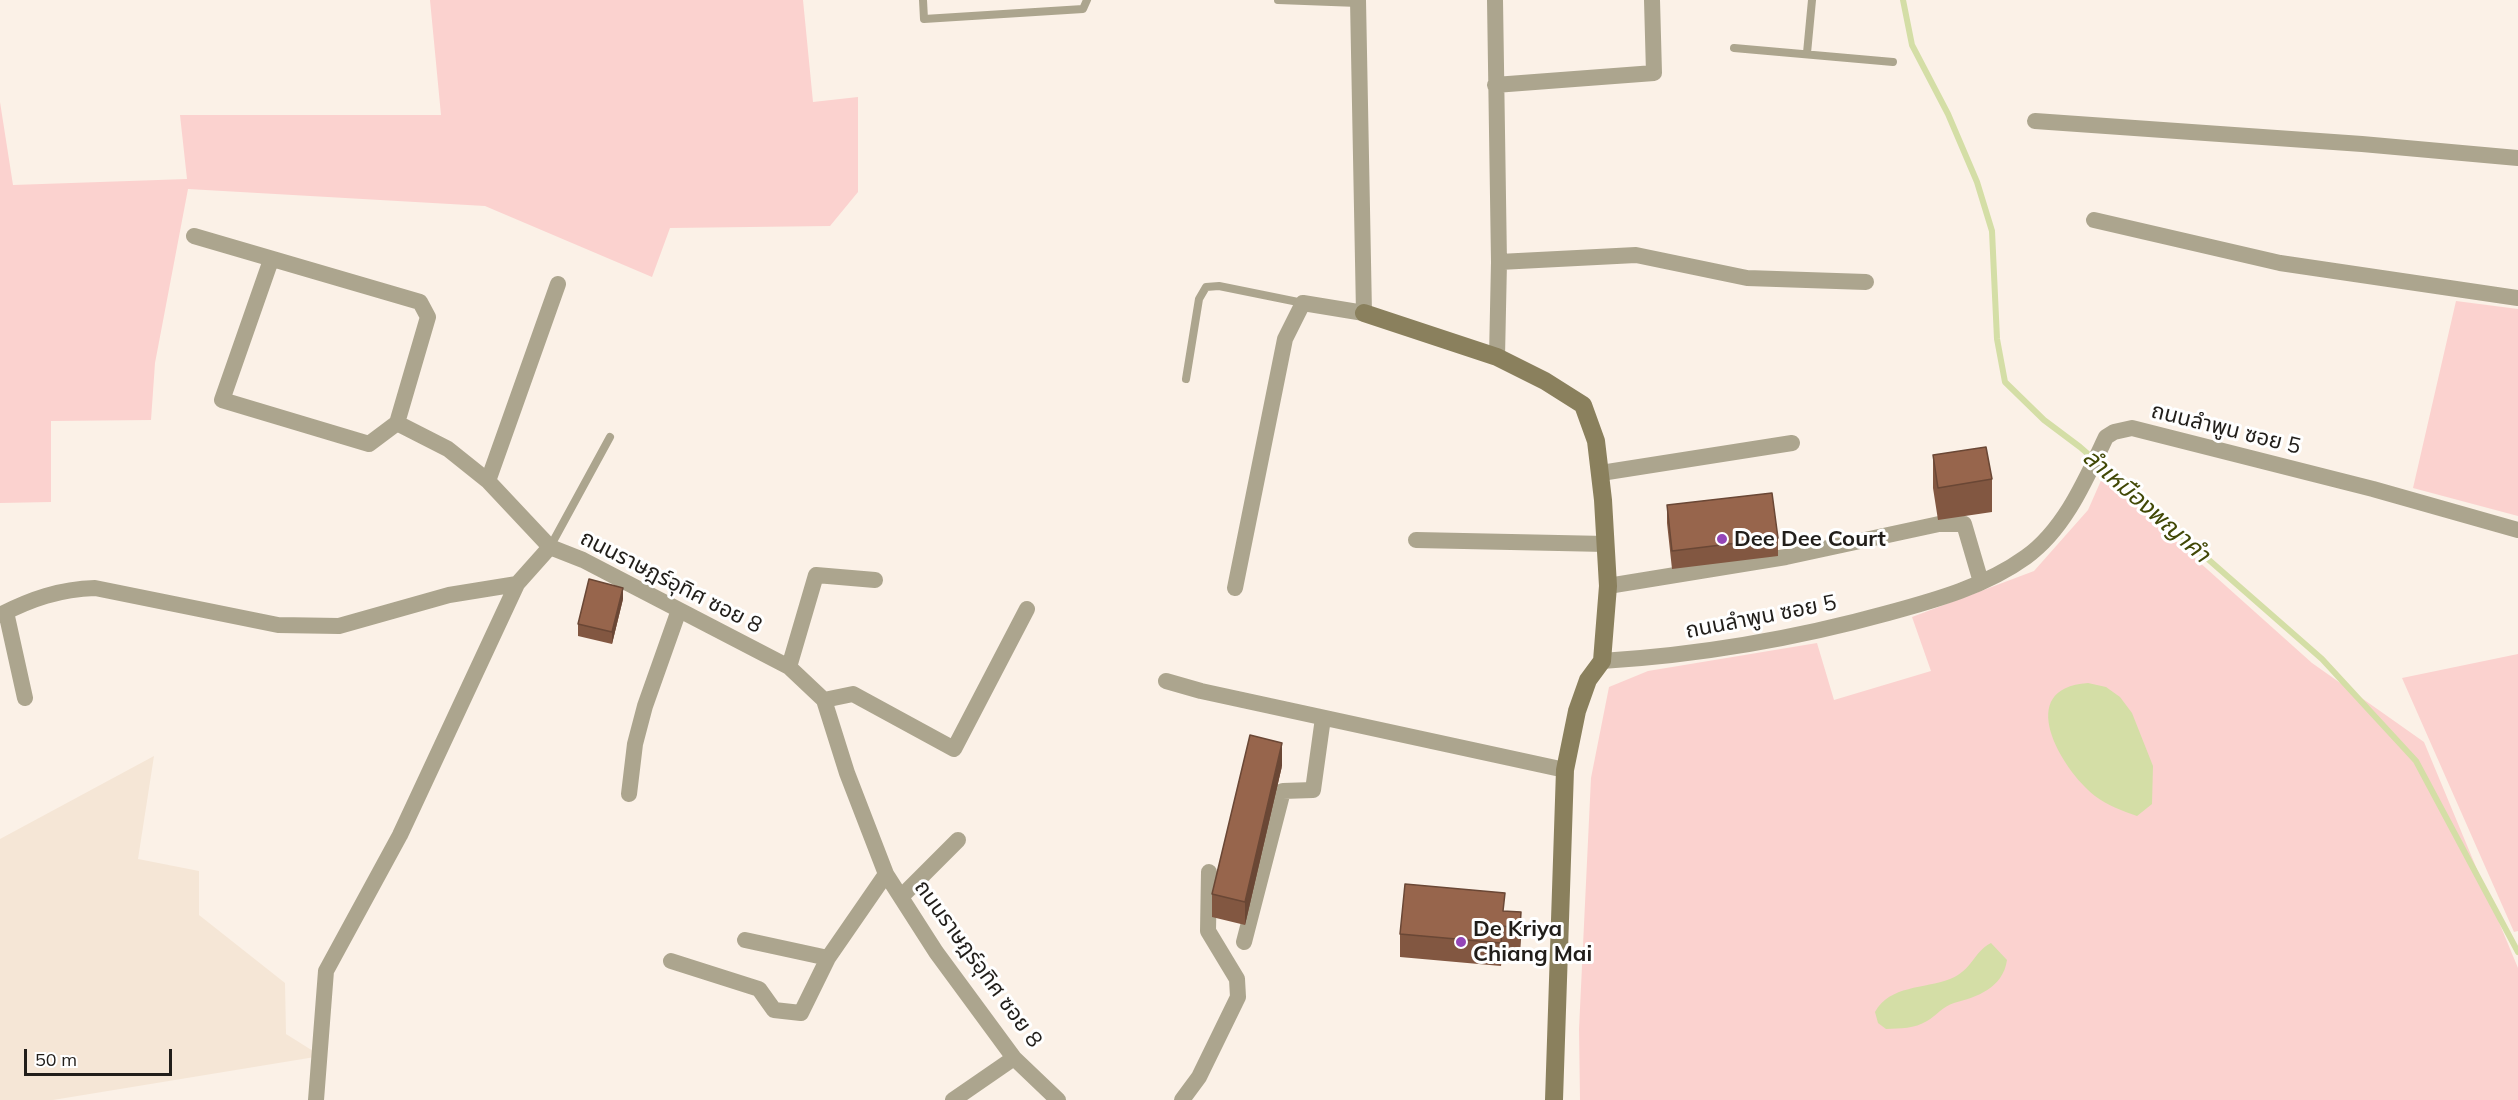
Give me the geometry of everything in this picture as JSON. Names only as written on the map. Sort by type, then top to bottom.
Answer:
[{"type":"street","points":[[1495,0],[1499,262],[1497,357]]},
{"type":"street","points":[[1495,85],[1654,73],[1652,0]]},
{"type":"street","points":[[1358,2],[1361,286],[1364,313]]},
{"type":"street","points":[[2035,121],[2362,144],[2518,159]]},
{"type":"street","points":[[2094,220],[2280,263],[2518,298]]},
{"type":"street","points":[[194,236],[420,302],[428,317],[397,423],[369,444],[222,400],[271,260]]},
{"type":"street","points":[[1499,262],[1636,255],[1747,278],[1866,282]]},
{"type":"street","points":[[488,481],[558,284]]},
{"type":"street","points":[[1235,588],[1285,339],[1303,303],[1364,313],[1497,357],[1545,381],[1583,405],[1594,432],[1600,473],[1608,586],[1602,661],[1588,680],[1577,711],[1564,770],[1554,1100]]},
{"type":"street","points":[[397,423],[448,449],[488,481],[550,547]]},
{"type":"street","name":"ถนนลำพูน ซอย 5","points":[[1602,661],[1668,657],[1734,648],[1862,621],[1932,602],[1981,582],[2027,556],[2053,530],[2090,471],[2106,437],[2114,432],[2132,428],[2373,489],[2518,530]]},
{"type":"street","points":[[1600,473],[1791,443]]},
{"type":"street","points":[[1608,586],[1786,557],[1939,524],[1964,524],[1981,582]]},
{"type":"street","points":[[1416,540],[1606,544]]},
{"type":"street","name":"ถนนราษฎร์อุทิศ ซอย 8","points":[[316,1100],[326,971],[400,834],[517,584],[550,547],[583,561],[789,667],[824,700],[848,773],[886,874],[936,952],[1014,1058],[1058,1100]]},
{"type":"street","points":[[789,667],[816,575],[875,580]]},
{"type":"street","points":[[25,698],[3,613],[31,600],[68,588],[95,588],[278,625],[339,626],[448,595],[517,584]]},
{"type":"street","points":[[824,700],[853,694],[954,748],[1027,609]]},
{"type":"street","points":[[628,794],[635,744],[645,706],[679,610]]},
{"type":"street","points":[[1166,681],[1201,691],[1564,770]]},
{"type":"street","points":[[1244,942],[1283,791],[1313,790],[1323,718]]},
{"type":"street","points":[[901,897],[958,840]]},
{"type":"street","points":[[1182,1100],[1199,1077],[1238,997],[1237,979],[1208,931],[1209,872]]},
{"type":"street","points":[[671,961],[759,989],[771,1008],[795,1015],[804,1010],[828,958],[886,874]]},
{"type":"street","points":[[745,940],[828,958]]},
{"type":"street","points":[[953,1100],[1014,1058]]},
{"type":"lane","points":[[923,0],[924,20],[1083,9],[1088,0]]},
{"type":"lane","points":[[1278,0],[1358,2]]},
{"type":"lane","points":[[1807,53],[1812,0]]},
{"type":"lane","points":[[1734,48],[1893,62]]},
{"type":"lane","points":[[1186,379],[1199,299],[1206,287],[1219,286],[1303,303]]},
{"type":"lane","points":[[550,547],[610,437]]},
{"type":"shaded area","points":[[430,0],[803,0],[813,102],[858,97],[858,192],[830,226],[670,228],[652,277],[485,206],[188,189],[155,363],[151,420],[51,421],[51,502],[0,503],[0,102],[13,185],[187,179],[180,115],[441,115]]},
{"type":"shaded area","points":[[2456,301],[2518,309],[2518,516],[2413,488]]},
{"type":"shaded area","points":[[2103,476],[2312,663],[2424,742],[2518,968],[2518,1100],[1580,1100],[1579,1029],[1591,778],[1609,687],[1648,671],[1817,643],[1834,700],[1931,671],[1912,617],[2034,571],[2088,510]]},
{"type":"shaded area","points":[[2518,654],[2518,931],[2514,932],[2402,678]]},
{"type":"shaded area","points":[[2088,683],[2106,687],[2120,697],[2132,713],[2153,766],[2152,804],[2137,816],[2105,802],[2082,784],[2058,750],[2051,731],[2048,714],[2053,699],[2065,688]]},
{"type":"shaded area","points":[[154,756],[138,859],[199,871],[199,915],[285,983],[286,1034],[321,1056],[53,1100],[0,1100],[0,839]]},
{"type":"shaded area","points":[[1991,943],[2007,960],[2000,978],[1988,990],[1950,1004],[1922,1024],[1907,1028],[1886,1029],[1878,1023],[1875,1012],[1889,997],[1898,992],[1940,982],[1958,975],[1980,951]]},
{"type":"building","points":[[1986,447],[1992,479],[1938,488],[1933,455]]},
{"type":"building","name":"Dee Dee Court","points":[[1772,493],[1778,538],[1672,551],[1667,505]]},
{"type":"building","points":[[589,579],[623,588],[612,632],[578,624]]},
{"type":"building","points":[[1250,735],[1282,743],[1245,902],[1212,894]]},
{"type":"building","points":[[1405,884],[1505,893],[1503,911],[1521,912],[1520,928],[1502,926],[1501,943],[1400,934]]},
{"type":"waterway","name":"ลำเหมืองพญาคำ","points":[[1903,0],[1912,45],[1948,114],[1977,182],[1992,231],[1997,339],[2005,382],[2044,420],[2080,447],[2322,659],[2416,761],[2518,952]]},
{"type":"place","name":"Dee Dee Court","points":[[1722,539]]},
{"type":"place","name":"De Kriya Chiang Mai","points":[[1461,942]]}]
